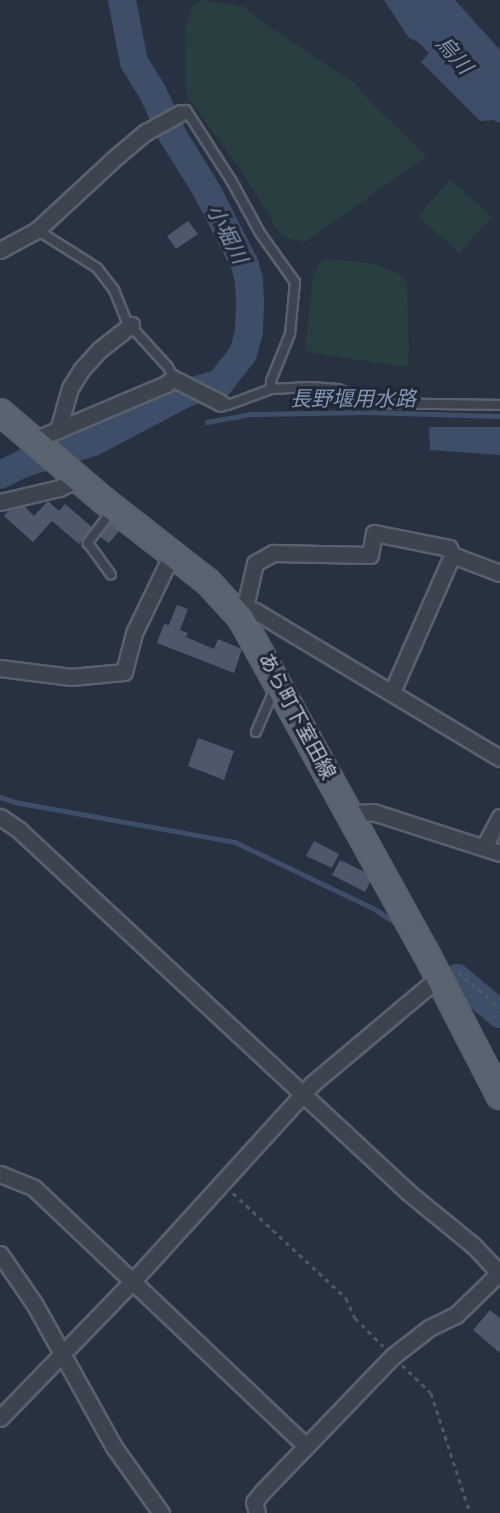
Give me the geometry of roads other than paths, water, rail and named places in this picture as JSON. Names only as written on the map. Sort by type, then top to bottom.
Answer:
[{"type":"main road","name":"あら町下室田線","points":[[0,412],[114,508],[236,604],[349,813],[445,972],[500,1096]]},
{"type":"street","points":[[0,250],[37,230],[146,132],[180,113]]},
{"type":"street","points":[[58,430],[70,388],[82,369],[99,350],[131,325]]},
{"type":"street","points":[[37,443],[58,430],[176,380],[221,403]]},
{"type":"street","points":[[0,502],[59,488],[75,476]]},
{"type":"street","points":[[500,573],[452,555],[449,548],[374,533],[370,555],[273,553],[255,563],[236,604],[255,611],[500,759]]},
{"type":"street","points":[[0,668],[71,677],[124,672],[134,633],[172,554]]},
{"type":"street","points":[[392,692],[452,555]]},
{"type":"street","points":[[349,813],[373,812],[500,853]]},
{"type":"street","points":[[0,816],[19,830],[302,1095],[441,1221],[474,1245],[500,1273],[456,1315],[429,1328],[393,1356],[254,1502],[257,1513]]},
{"type":"street","points":[[484,847],[500,817]]},
{"type":"street","points":[[0,1418],[131,1282],[302,1095],[370,1033],[445,972]]},
{"type":"street","points":[[0,1174],[34,1188],[306,1446]]},
{"type":"street","points":[[0,1254],[35,1305],[114,1447],[160,1513]]},
{"type":"lane","points":[[180,113],[186,110],[231,180],[260,233],[295,282],[290,334],[271,381],[271,389]]},
{"type":"lane","points":[[37,230],[97,268],[114,290],[131,325],[168,367],[176,380]]},
{"type":"lane","points":[[221,403],[228,405],[271,389],[330,388],[370,403],[500,405]]},
{"type":"lane","points":[[111,575],[88,543],[114,508]]},
{"type":"lane","points":[[256,732],[278,681]]},
{"type":"water","name":"烏川","points":[[384,0],[455,0],[500,50],[500,123],[493,120],[480,121],[421,62],[429,53],[418,42],[409,38]]},
{"type":"water","points":[[429,427],[500,427],[500,455],[430,450]]},
{"type":"waterway","name":"小堀川","points":[[0,475],[25,463],[93,442],[186,393],[220,383],[243,354],[249,332],[249,281],[245,265],[207,191],[173,136],[152,91],[134,62],[122,0]]},
{"type":"waterway","name":"長野堰用水路","points":[[207,422],[251,414],[366,412],[500,416]]},
{"type":"waterway","points":[[0,797],[15,802],[235,842],[373,908],[396,923]]},
{"type":"waterway","points":[[457,978],[500,1014]]}]
